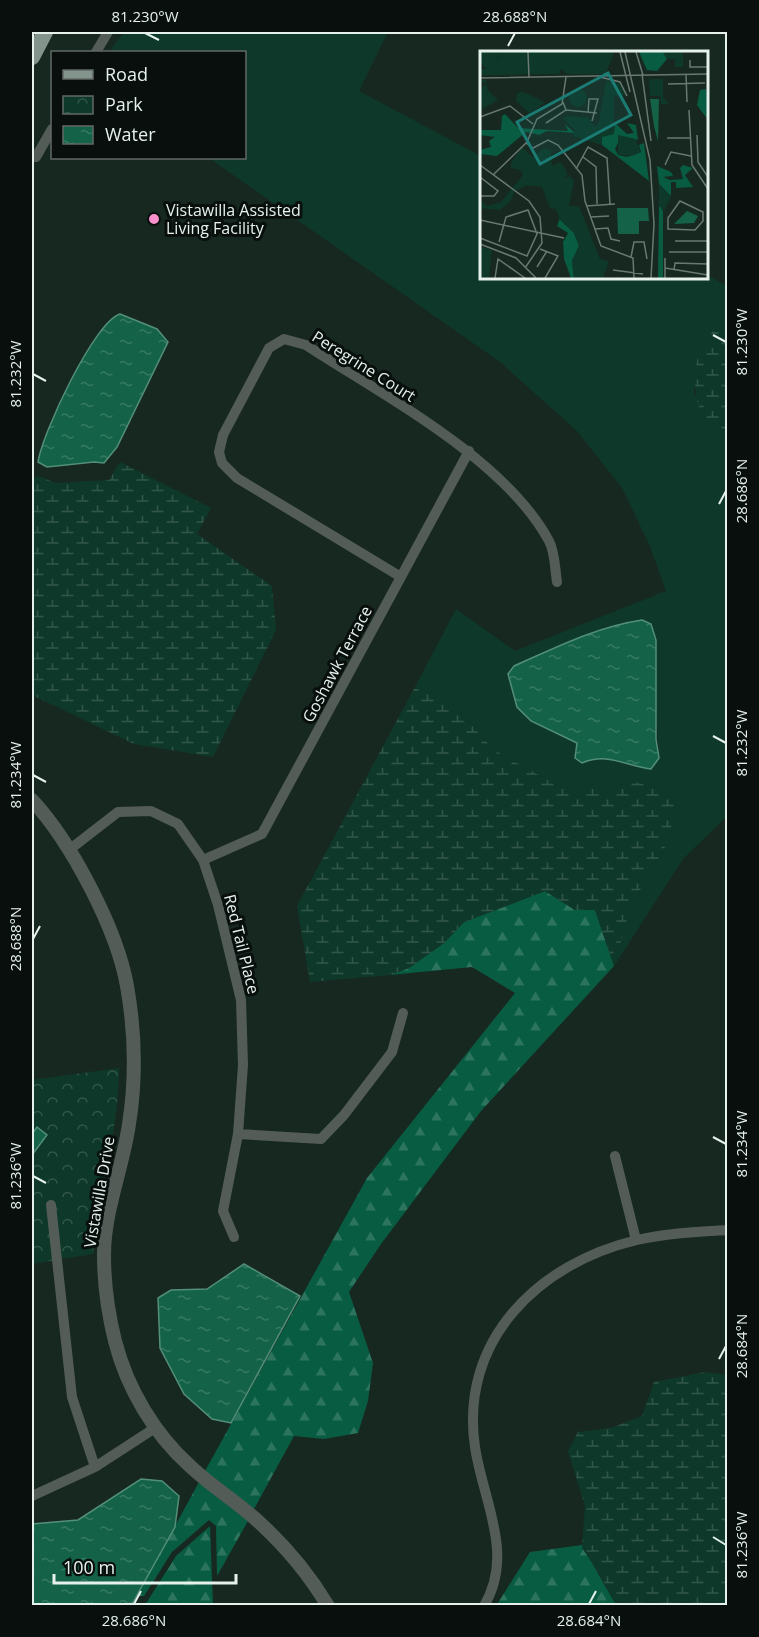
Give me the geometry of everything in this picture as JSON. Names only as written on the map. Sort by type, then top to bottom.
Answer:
[{"type":"main road","points":[[32,57],[45,32]]},
{"type":"street","points":[[97,51],[108,32]]},
{"type":"street","points":[[32,154],[36,157],[51,131]]},
{"type":"street","name":"Peregrine Court","points":[[401,577],[237,478],[222,463],[219,452],[223,435],[269,348],[284,339],[306,345],[469,452],[518,498],[550,543],[557,582]]},
{"type":"street","name":"Goshawk Terrace","points":[[203,860],[262,834],[469,452]]},
{"type":"street","name":"Vistawilla Drive","points":[[32,800],[69,850],[117,947],[127,985],[132,1021],[133,1077],[129,1124],[104,1253],[106,1294],[116,1343],[129,1381],[155,1428],[190,1467],[262,1525],[303,1570],[328,1605]]},
{"type":"street","name":"Red Tail Place","points":[[69,850],[118,812],[151,811],[178,824],[203,860],[218,905],[241,1000],[243,1065],[238,1134],[222,1211],[234,1237]]},
{"type":"street","points":[[238,1134],[321,1139],[344,1115],[392,1052],[403,1013]]},
{"type":"street","points":[[615,1156],[636,1240]]},
{"type":"street","points":[[51,1205],[72,1397],[83,1437],[95,1467]]},
{"type":"street","points":[[484,1605],[497,1580],[499,1554],[475,1448],[472,1414],[489,1346],[507,1318],[562,1268],[636,1240],[673,1234],[728,1230]]},
{"type":"street","points":[[32,1496],[95,1467],[155,1428]]},
{"type":"green space","points":[[124,32],[388,32],[359,91],[480,155],[480,279],[708,279],[708,276],[727,286],[727,323],[699,356],[694,391],[714,429],[727,435],[727,816],[683,859],[614,966],[631,906],[665,847],[664,790],[632,781],[612,788],[562,788],[494,750],[444,695],[415,687],[456,609],[515,651],[666,591],[649,544],[622,488],[577,431],[500,362],[210,159],[246,159],[246,51],[110,51]],"holes":[[[584,635],[656,706],[659,758],[634,767],[615,759],[576,758],[577,743],[531,721],[517,707],[508,674],[514,666]]]},
{"type":"green space","points":[[727,323],[727,435],[714,430],[705,419],[698,405],[695,372],[705,341],[714,330]]},
{"type":"green space","points":[[120,462],[211,508],[197,534],[272,586],[276,630],[213,757],[134,744],[32,695],[32,479],[38,476],[56,483],[109,480]]},
{"type":"green space","points":[[415,687],[444,695],[494,750],[562,788],[612,788],[632,781],[664,790],[680,798],[665,847],[631,906],[614,966],[595,910],[575,910],[545,891],[464,922],[444,943],[409,968],[390,975],[310,982],[297,906]]},
{"type":"green space","points":[[545,891],[575,910],[595,910],[614,966],[481,1111],[381,1244],[349,1292],[373,1363],[368,1401],[358,1433],[324,1439],[294,1436],[254,1509],[205,1471],[367,1178],[515,993],[472,967],[390,975],[409,968],[444,943],[464,922]]},
{"type":"green space","points":[[119,1068],[116,1115],[93,1254],[32,1264],[32,1080]]},
{"type":"green space","points":[[705,1372],[727,1375],[727,1605],[616,1605],[582,1548],[585,1506],[568,1451],[578,1432],[611,1428],[642,1416],[654,1382]]},
{"type":"green space","points":[[199,1482],[248,1521],[217,1576],[216,1526],[209,1520],[172,1552],[144,1596],[137,1596]]},
{"type":"green space","points":[[210,1526],[213,1605],[145,1605],[176,1556]]},
{"type":"green space","points":[[582,1545],[616,1605],[496,1606],[530,1552]]},
{"type":"water","points":[[120,314],[157,329],[168,342],[117,447],[104,463],[47,467],[38,462],[59,405],[97,337],[109,322]]},
{"type":"water","points":[[642,620],[651,624],[656,640],[656,739],[659,758],[651,769],[609,759],[582,763],[575,758],[577,743],[531,721],[517,707],[508,674],[514,666],[577,638],[609,627]]},
{"type":"water","points":[[37,1127],[47,1135],[32,1155],[32,1134]]},
{"type":"water","points":[[244,1264],[300,1296],[231,1423],[212,1419],[184,1394],[160,1348],[158,1298],[171,1290],[207,1289]]},
{"type":"water","points":[[141,1479],[162,1481],[179,1496],[175,1527],[132,1604],[32,1605],[32,1524],[78,1520]]},
{"type":"place","name":"Vistawilla Assisted Living Facility","points":[[154,219]]}]
